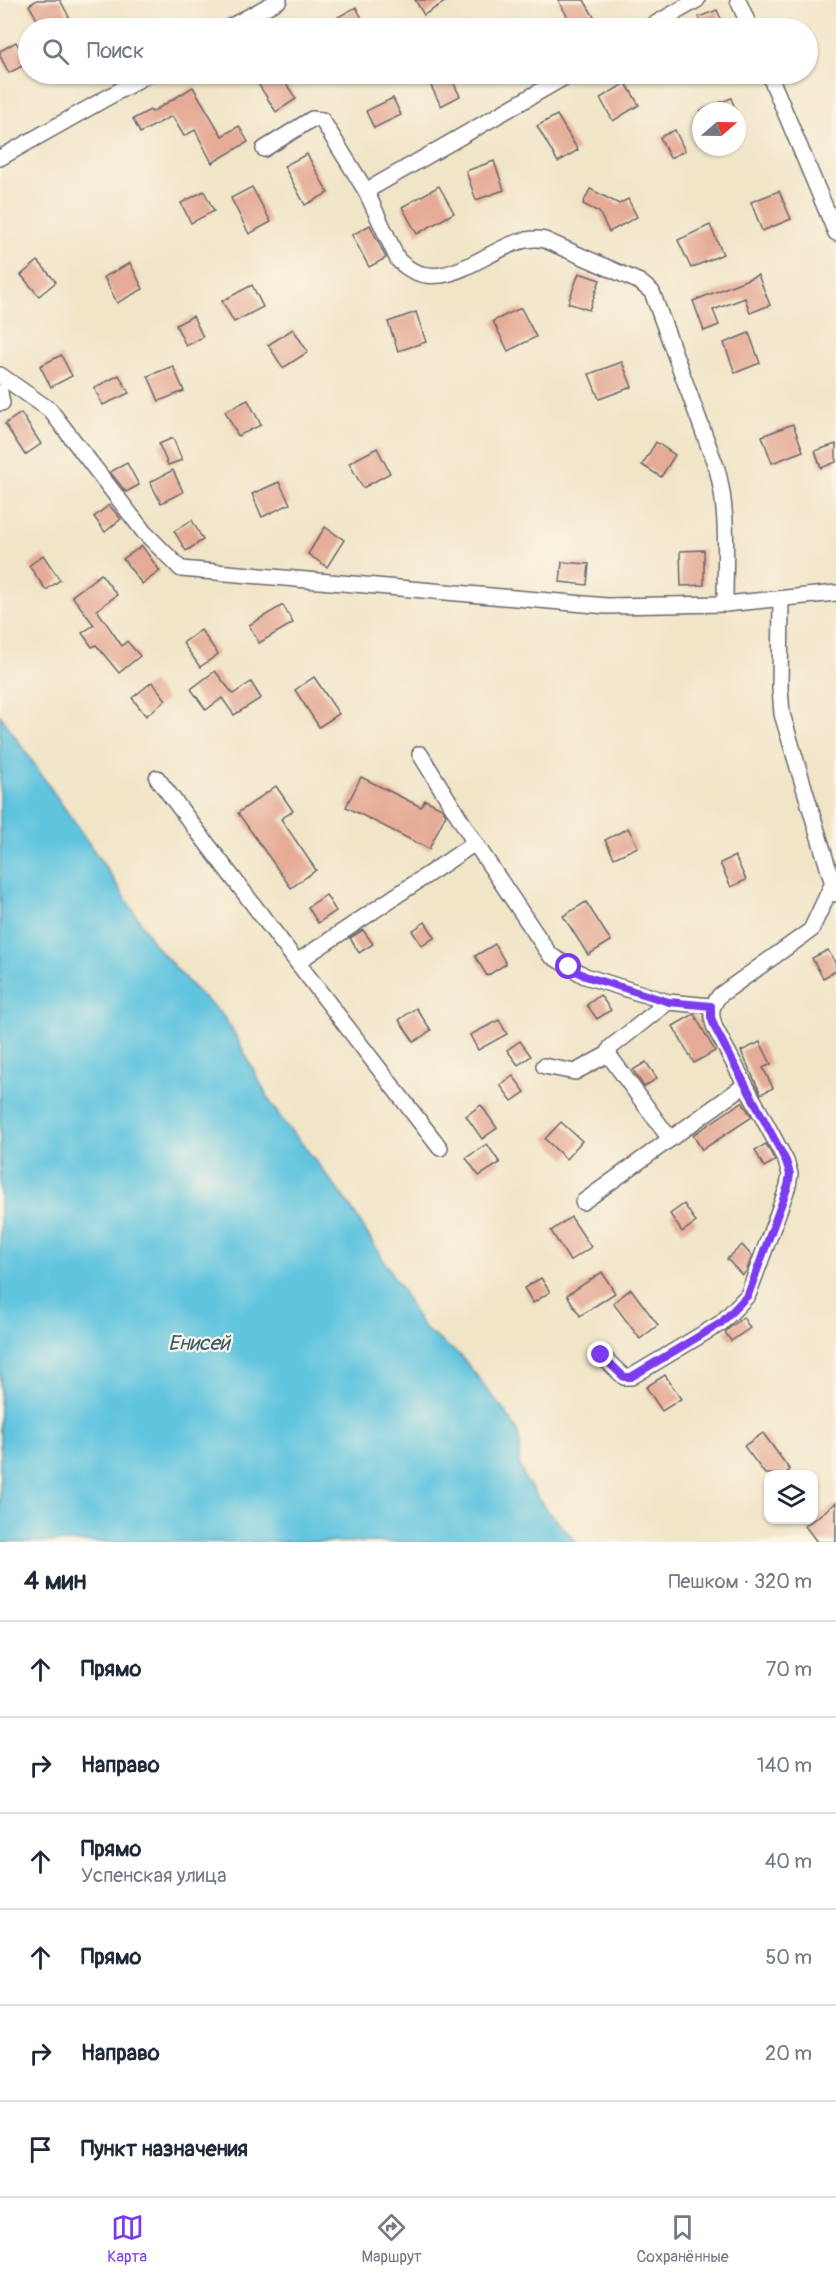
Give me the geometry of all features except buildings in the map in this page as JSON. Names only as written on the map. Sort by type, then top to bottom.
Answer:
[{"type":"street","points":[[246,18],[279,0]]},
{"type":"street","points":[[666,18],[697,0]]},
{"type":"street","points":[[738,0],[746,18]]},
{"type":"street","points":[[0,158],[131,84]]},
{"type":"street","points":[[366,191],[553,84]]},
{"type":"street","points":[[774,84],[831,207],[836,233]]},
{"type":"street","points":[[264,149],[312,119],[322,120],[366,191],[398,260],[406,269],[420,276],[436,276],[465,268],[524,240],[535,238],[545,240],[640,282],[652,292],[723,490],[725,604]]},
{"type":"street","points":[[0,375],[50,410],[144,532],[181,569],[607,606],[725,604],[836,593]]},
{"type":"street","points":[[601,1355],[624,1377],[631,1377],[721,1323],[748,1295],[788,1186],[790,1174],[786,1161],[711,1017],[711,1006],[720,995],[811,930],[834,889],[782,714],[780,688],[782,599]]},
{"type":"street","points":[[420,754],[475,843],[550,955],[585,976],[669,1002],[711,1006]]},
{"type":"street","points":[[157,778],[440,1149]]},
{"type":"street","points":[[297,962],[475,843]]},
{"type":"street","points":[[544,1066],[575,1072],[608,1054],[611,1047],[669,1002]]},
{"type":"street","points":[[608,1054],[670,1139]]},
{"type":"street","points":[[583,1202],[745,1085]]},
{"type":"water","name":"Енисей","points":[[0,715],[112,877],[154,944],[223,1016],[269,1100],[284,1123],[348,1203],[418,1320],[427,1331],[461,1356],[508,1416],[517,1430],[520,1444],[519,1462],[525,1479],[543,1505],[576,1542],[0,1542]]},
{"type":"route","points":[[569,967],[585,976],[669,1002],[711,1006],[711,1017],[715,1028],[786,1161],[790,1174],[788,1186],[748,1295],[721,1323],[631,1377],[624,1377],[601,1355]]}]
